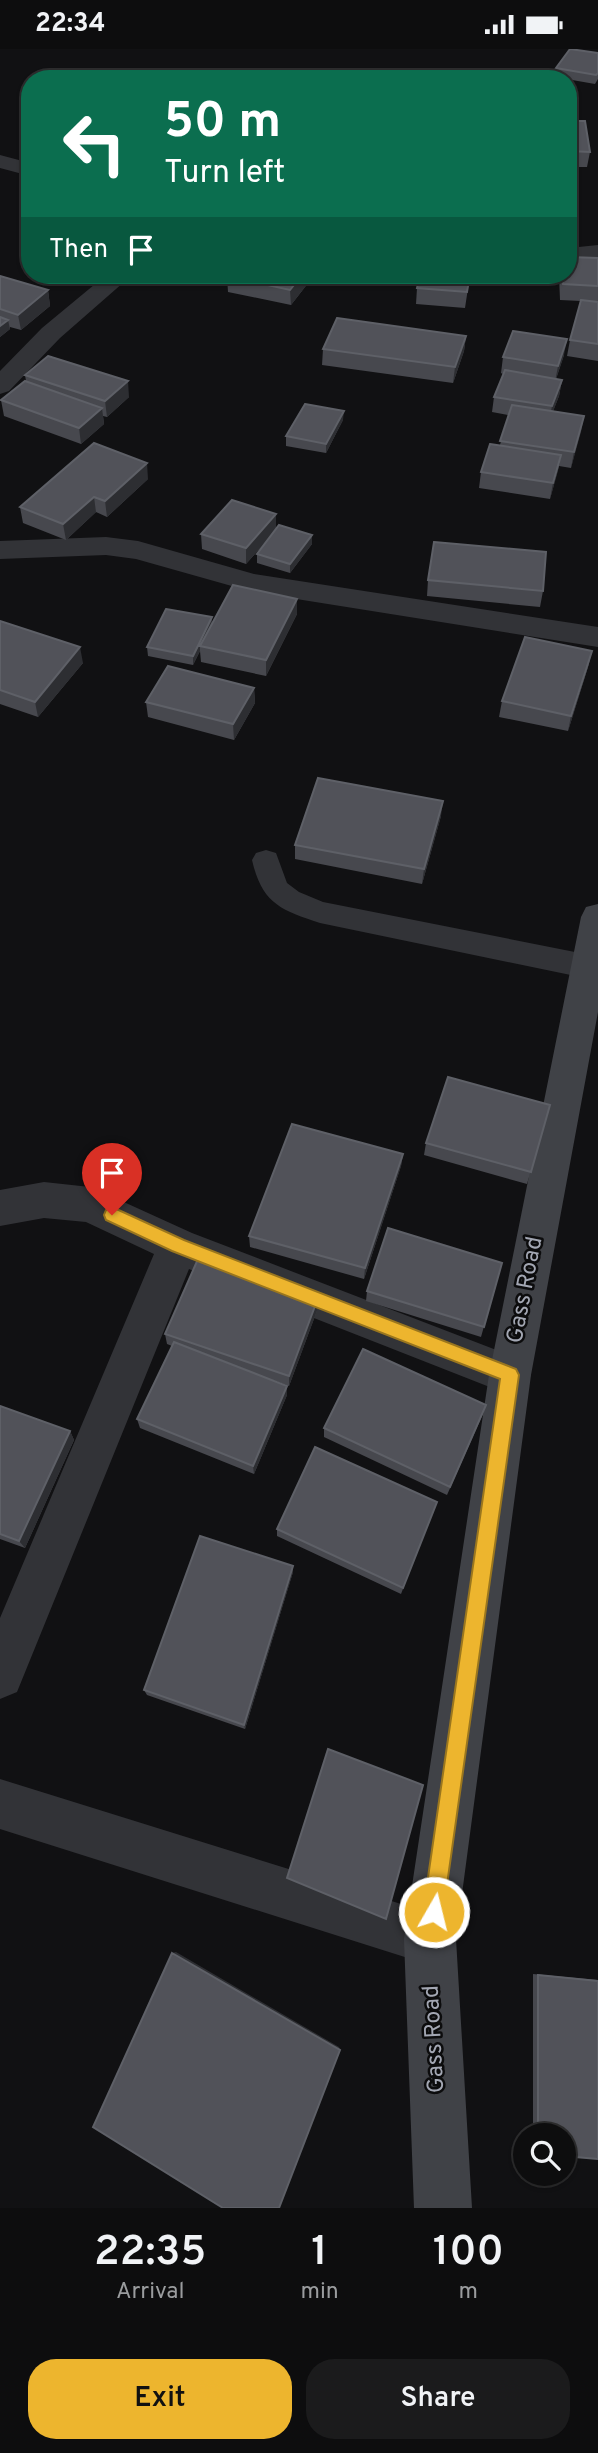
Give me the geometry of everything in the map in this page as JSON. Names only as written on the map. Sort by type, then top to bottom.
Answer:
[{"type":"main road","name":"Gass Road","points":[[443,2208],[430,1939],[510,1375],[598,917]]},
{"type":"street","points":[[0,160],[21,167]]},
{"type":"street","points":[[577,253],[598,252]]},
{"type":"street","points":[[0,386],[51,333],[109,284]]},
{"type":"street","points":[[0,550],[106,547],[138,550],[253,583],[598,636]]},
{"type":"street","points":[[0,1208],[44,1200],[90,1205],[178,1246],[510,1375]]},
{"type":"street","points":[[0,1675],[178,1246]]},
{"type":"street","points":[[0,1804],[430,1939]]},
{"type":"lane","points":[[266,860],[270,883],[284,898],[320,912],[590,967]]},
{"type":"building","points":[[570,49],[598,53],[596,75],[556,68]]},
{"type":"building","points":[[577,121],[585,121],[590,152],[577,151]]},
{"type":"building","points":[[577,257],[598,258],[598,286],[563,284],[577,284]]},
{"type":"building","points":[[0,276],[48,290],[18,315],[0,309]]},
{"type":"building","points":[[263,284],[295,284],[290,290]]},
{"type":"building","points":[[418,284],[468,284],[467,292],[417,288]]},
{"type":"building","points":[[581,300],[598,302],[598,344],[570,340]]},
{"type":"building","points":[[0,317],[8,320],[0,326]]},
{"type":"building","points":[[337,318],[466,336],[455,367],[323,349]]},
{"type":"building","points":[[513,331],[567,339],[558,366],[503,357]]},
{"type":"building","points":[[48,356],[128,381],[105,401],[25,375]]},
{"type":"building","points":[[505,370],[562,380],[552,406],[494,397]]},
{"type":"building","points":[[25,381],[102,408],[79,428],[1,400]]},
{"type":"building","points":[[305,404],[344,411],[326,444],[286,436]]},
{"type":"building","points":[[512,405],[584,416],[574,452],[500,441]]},
{"type":"building","points":[[94,443],[147,463],[105,501],[94,497],[63,524],[20,507]]},
{"type":"building","points":[[490,444],[561,455],[553,483],[481,472]]},
{"type":"building","points":[[232,500],[276,514],[246,548],[201,534]]},
{"type":"building","points":[[279,525],[312,535],[290,564],[257,554]]},
{"type":"building","points":[[434,542],[546,552],[543,591],[428,580]]},
{"type":"building","points":[[233,585],[297,599],[266,660],[200,646]]},
{"type":"building","points":[[166,609],[212,617],[193,656],[147,647]]},
{"type":"building","points":[[0,621],[80,647],[35,702],[0,690]]},
{"type":"building","points":[[525,637],[592,651],[571,716],[502,701]]},
{"type":"building","points":[[168,666],[254,688],[233,724],[146,702]]},
{"type":"building","points":[[318,778],[443,801],[424,869],[295,845]]},
{"type":"building","points":[[448,1077],[550,1105],[531,1172],[426,1143]]},
{"type":"building","points":[[292,1124],[403,1154],[365,1268],[249,1236]]},
{"type":"building","points":[[388,1228],[502,1263],[484,1327],[367,1291]]},
{"type":"building","points":[[198,1259],[318,1298],[289,1376],[165,1334]]},
{"type":"building","points":[[174,1342],[287,1386],[253,1466],[137,1419]]},
{"type":"building","points":[[363,1349],[486,1405],[450,1487],[324,1428]]},
{"type":"building","points":[[0,1406],[70,1431],[19,1541],[0,1534]]},
{"type":"building","points":[[315,1447],[437,1502],[403,1588],[277,1529]]},
{"type":"building","points":[[200,1536],[293,1566],[244,1725],[144,1690]]},
{"type":"building","points":[[328,1749],[423,1785],[386,1919],[287,1878]]},
{"type":"building","points":[[172,1953],[340,2050],[279,2208],[223,2208],[93,2127]]},
{"type":"building","points":[[538,1975],[598,1981],[598,2159],[576,2157],[576,2123],[538,2123]]},
{"type":"route","points":[[112,1215],[178,1246],[510,1375],[434,1912]]}]
